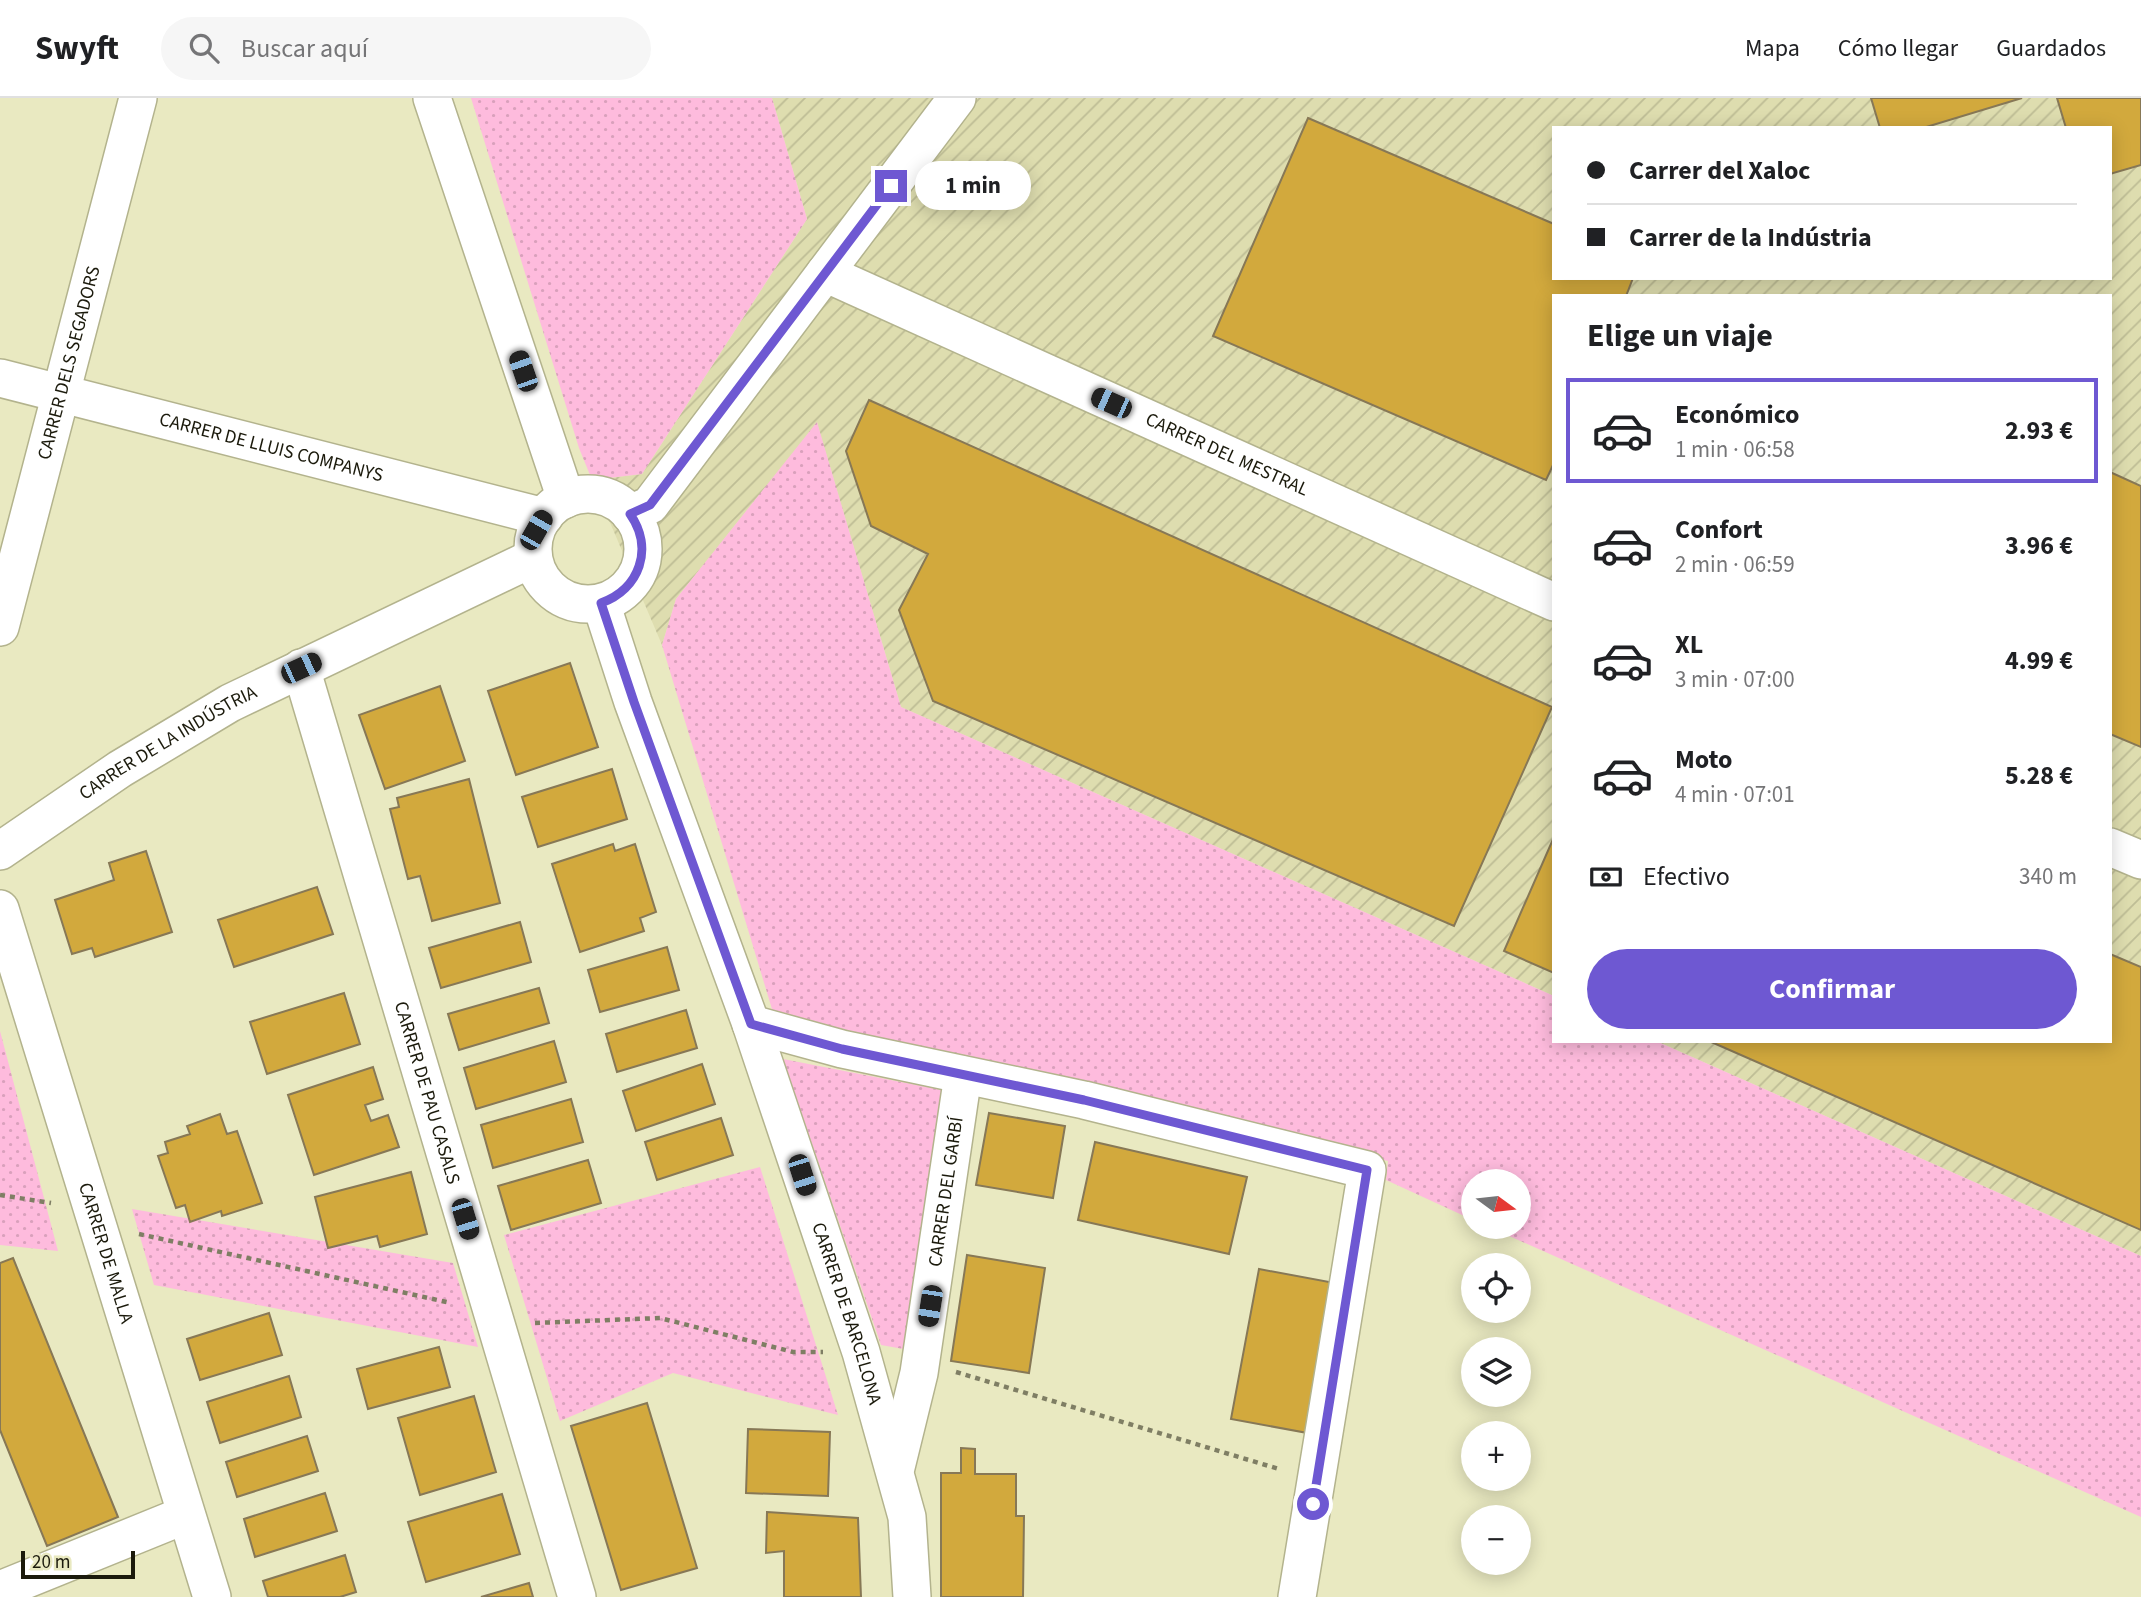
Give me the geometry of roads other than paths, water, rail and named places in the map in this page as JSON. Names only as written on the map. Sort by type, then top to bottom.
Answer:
[{"type":"street","name":"CARRER DELS SEGADORS","points":[[0,627],[138,98]]},
{"type":"street","points":[[432,98],[555,508]]},
{"type":"street","points":[[630,514],[650,505],[957,98]]},
{"type":"street","name":"CARRER DEL MESTRAL","points":[[825,273],[1552,601]]},
{"type":"street","name":"CARRER DE LLUIS COMPANYS","points":[[0,378],[555,508]]},
{"type":"street","points":[[594,494],[620,505],[630,514],[641,536],[643,548],[637,572],[623,592],[601,603],[581,604],[562,598],[546,585],[533,558],[536,530],[555,508],[594,494]]},
{"type":"street","name":"CARRER DE LA INDÚSTRIA","points":[[0,851],[120,769],[230,703],[533,558]]},
{"type":"street","name":"CARRER DE BARCELONA","points":[[601,603],[634,702],[751,1024],[861,1352],[907,1517],[912,1597]]},
{"type":"street","name":"CARRER DE PAU CASALS","points":[[301,668],[578,1597]]},
{"type":"street","points":[[2112,848],[2141,860]]},
{"type":"street","name":"CARRER DE MALLA","points":[[0,909],[95,1210],[185,1516],[212,1597]]},
{"type":"street","points":[[751,1024],[842,1049],[1084,1100],[1367,1170],[1297,1597]]},
{"type":"street","name":"CARRER DEL GARBÍ","points":[[895,1471],[921,1362],[963,1075]]},
{"type":"street","points":[[0,1590],[185,1516]]}]
